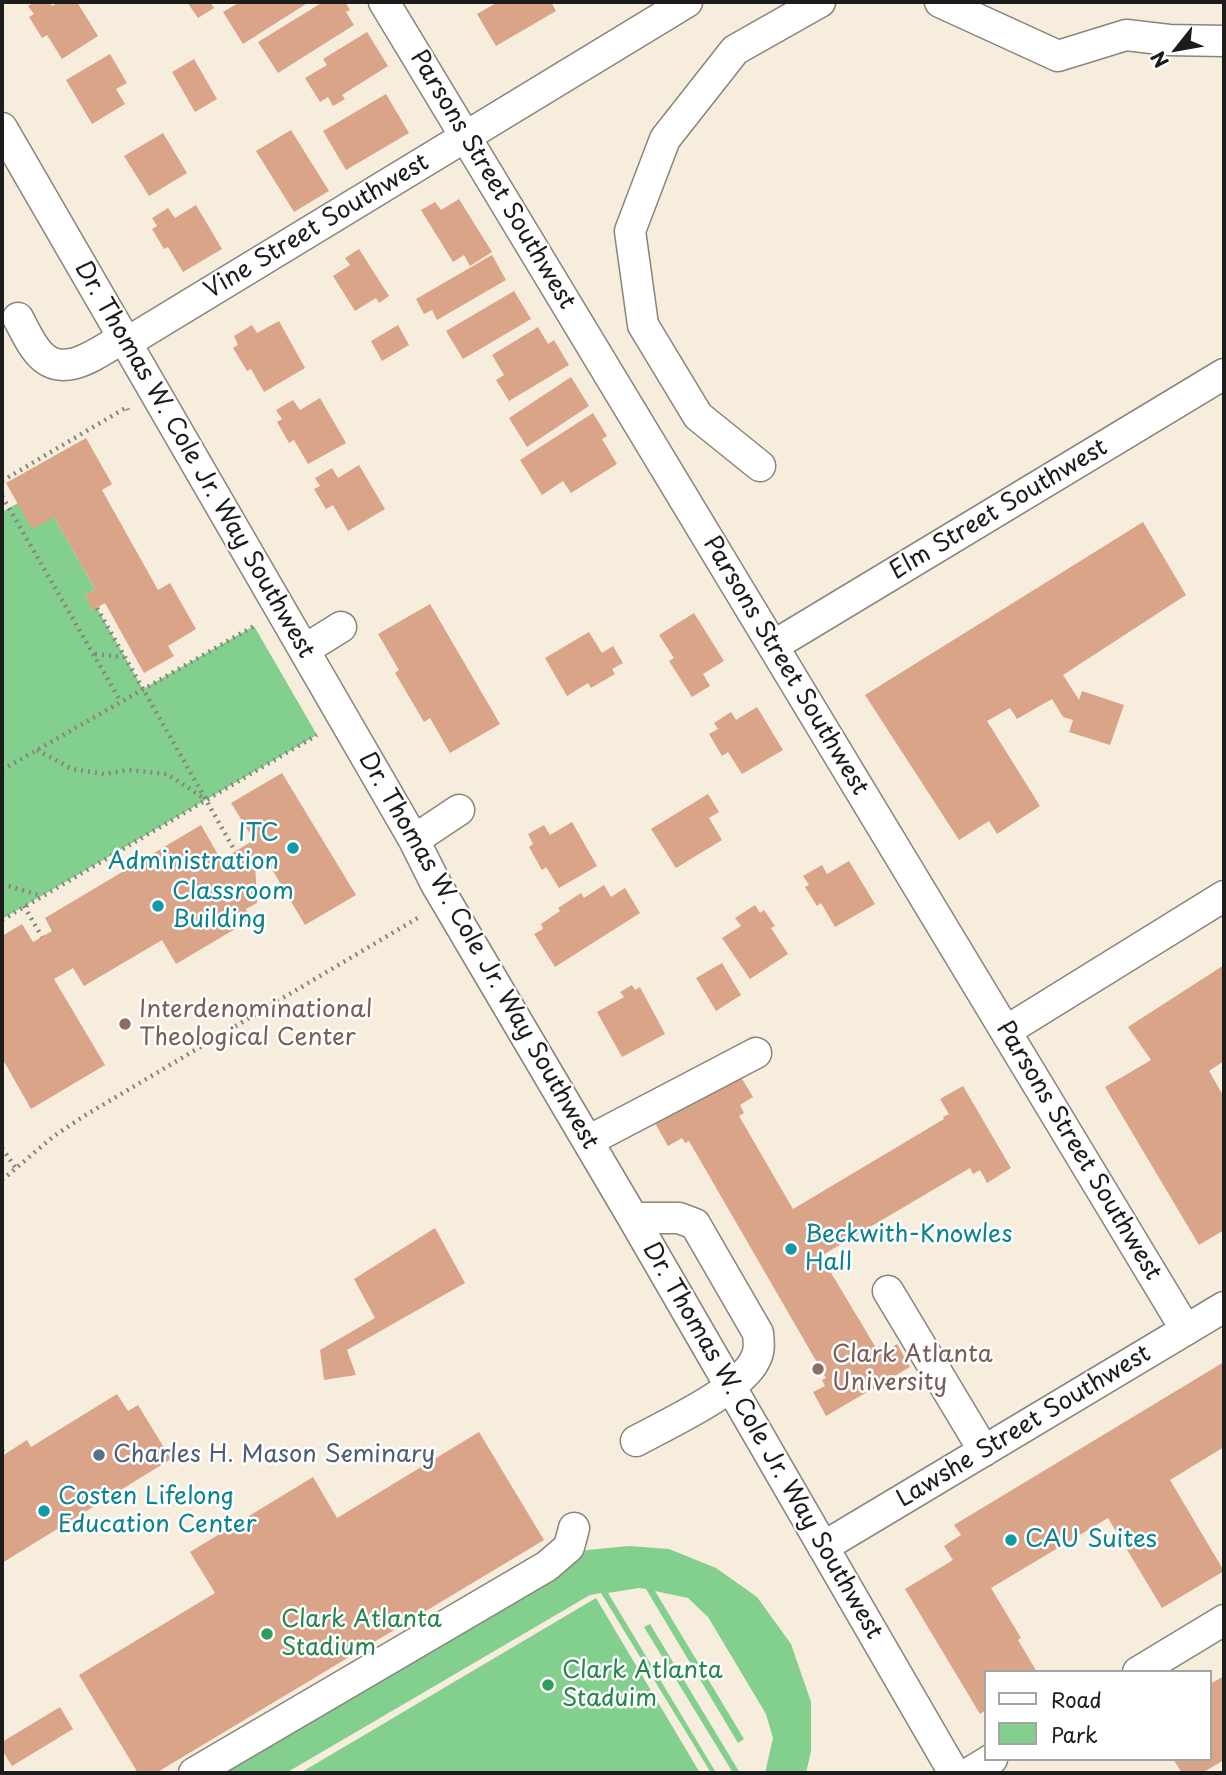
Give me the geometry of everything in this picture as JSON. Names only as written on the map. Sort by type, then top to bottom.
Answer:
[{"type":"street","name":"Parsons Street Southwest","points":[[384,2],[1186,1329]]},
{"type":"street","name":"Vine Street Southwest","points":[[18,318],[39,354],[57,365],[78,363],[125,341],[687,2]]},
{"type":"street","points":[[760,466],[698,416],[643,325],[630,231],[665,139],[735,50],[820,2]]},
{"type":"street","points":[[940,2],[1058,56],[1126,35],[1169,40],[1224,41]]},
{"type":"street","name":"Dr. Thomas W. Cole Jr. Way Southwest","points":[[2,128],[414,839],[436,884],[633,1217],[954,1773]]},
{"type":"street","name":"Elm Street Southwest","points":[[773,646],[1224,374]]},
{"type":"street","points":[[303,650],[341,627]]},
{"type":"street","points":[[414,839],[459,810]]},
{"type":"street","points":[[1006,1031],[1224,896]]},
{"type":"street","points":[[588,1141],[756,1053]]},
{"type":"street","points":[[633,1217],[679,1218],[695,1224],[758,1333],[759,1350],[754,1362],[731,1387],[636,1441]]},
{"type":"street","points":[[888,1291],[984,1451]]},
{"type":"street","name":"Lawshe Street Southwest","points":[[823,1547],[1224,1307]]},
{"type":"street","points":[[194,1773],[547,1566],[569,1547],[574,1528]]},
{"type":"street","points":[[1141,1670],[1224,1620]]},
{"type":"street","points":[[969,1773],[989,1761]]},
{"type":"path","points":[[2,481],[127,407],[133,419]]},
{"type":"path","points":[[2,496],[121,702]]},
{"type":"path","points":[[97,608],[235,851]]},
{"type":"path","points":[[247,614],[260,637]]},
{"type":"path","points":[[2,770],[254,626]]},
{"type":"path","points":[[94,654],[125,657]]},
{"type":"path","points":[[311,724],[324,746]]},
{"type":"path","points":[[2,920],[317,734]]},
{"type":"path","points":[[37,750],[80,771],[104,774],[147,771],[167,774],[206,799]]},
{"type":"path","points":[[2,884],[43,896]]},
{"type":"path","points":[[24,906],[42,937]]},
{"type":"path","points":[[2,1180],[54,1136],[84,1116],[424,915],[419,906]]},
{"type":"path","points":[[2,1148],[15,1168]]},
{"type":"green space","points":[[18,503],[54,517],[95,589],[85,595],[93,609],[97,608],[143,689],[254,626],[317,735],[2,919],[2,512]]},
{"type":"green space","points":[[629,1546],[669,1549],[716,1568],[757,1597],[791,1644],[811,1702],[811,1751],[806,1773],[765,1773],[773,1738],[766,1714],[708,1617],[688,1598],[655,1591],[744,1739],[738,1743],[646,1589],[639,1588],[608,1593],[715,1771],[711,1773],[601,1593],[590,1595],[286,1773],[215,1773],[587,1550]]},
{"type":"green space","name":"Clark Atlanta Staduim","points":[[596,1598],[700,1773],[300,1773]]},
{"type":"green space","points":[[650,1624],[740,1773],[733,1773],[644,1627]]},
{"type":"building","points":[[35,2],[49,2],[52,6],[59,2],[77,2],[98,36],[62,59],[47,35],[42,38],[29,17],[34,14],[28,6]]},
{"type":"building","points":[[187,2],[210,2],[214,8],[198,18]]},
{"type":"building","points":[[240,2],[309,2],[243,44],[223,12]]},
{"type":"building","points":[[323,2],[345,2],[350,10],[346,12],[354,25],[278,73],[258,42]]},
{"type":"building","points":[[498,2],[551,2],[556,11],[496,46],[477,14]]},
{"type":"building","points":[[367,32],[388,66],[342,95],[345,99],[333,106],[328,97],[320,102],[305,78],[327,65],[323,59]]},
{"type":"building","points":[[110,54],[127,83],[116,89],[125,104],[92,124],[66,80]]},
{"type":"building","points":[[194,59],[217,99],[195,112],[172,72]]},
{"type":"building","points":[[386,94],[409,133],[346,170],[323,131]]},
{"type":"building","points":[[291,130],[329,191],[294,212],[256,151]]},
{"type":"building","points":[[163,133],[187,173],[149,196],[124,156]]},
{"type":"building","points":[[459,199],[492,252],[470,266],[464,255],[453,262],[421,210],[435,202],[441,210]]},
{"type":"building","points":[[196,205],[222,249],[183,272],[168,247],[164,249],[152,229],[157,226],[152,218],[168,208],[175,218]]},
{"type":"building","points":[[359,249],[389,296],[379,303],[376,298],[355,311],[333,276],[350,265],[345,258]]},
{"type":"building","points":[[492,255],[506,280],[437,320],[432,310],[424,314],[416,299]]},
{"type":"building","points":[[514,291],[531,319],[463,359],[446,331]]},
{"type":"building","points":[[279,321],[305,368],[264,392],[251,369],[247,371],[233,348],[238,345],[234,336],[252,325],[257,333]]},
{"type":"building","points":[[398,325],[409,345],[382,361],[371,341]]},
{"type":"building","points":[[538,327],[548,344],[554,340],[569,365],[509,401],[496,380],[504,375],[492,355]]},
{"type":"building","points":[[571,377],[589,406],[527,447],[509,418]]},
{"type":"building","points":[[320,398],[346,443],[308,464],[294,440],[289,443],[277,422],[282,419],[276,410],[293,400],[300,410]]},
{"type":"building","points":[[593,413],[607,436],[602,439],[617,464],[571,493],[563,481],[542,495],[520,460]]},
{"type":"building","points":[[86,438],[112,484],[102,490],[158,590],[170,583],[196,629],[168,646],[174,656],[144,673],[105,603],[93,610],[85,595],[95,589],[54,517],[32,529],[6,483]]},
{"type":"building","points":[[359,465],[385,509],[348,531],[333,505],[326,509],[314,489],[320,486],[315,478],[332,468],[338,478]]},
{"type":"building","points":[[1143,522],[1186,595],[1063,675],[1079,700],[1082,691],[1124,705],[1110,745],[1069,732],[1073,720],[1063,717],[1052,699],[1017,719],[1010,708],[987,721],[1040,806],[997,834],[989,821],[959,840],[865,695]]},
{"type":"building","points":[[430,604],[500,724],[450,753],[430,718],[424,722],[395,673],[399,670],[378,634]]},
{"type":"building","points":[[694,613],[724,661],[703,674],[710,686],[692,697],[669,661],[674,658],[659,635]]},
{"type":"building","points":[[589,632],[602,653],[613,646],[623,663],[612,669],[615,674],[591,688],[588,683],[567,696],[545,658]]},
{"type":"building","points":[[757,707],[783,750],[742,774],[728,752],[722,756],[709,734],[718,729],[714,723],[731,712],[736,720]]},
{"type":"building","points":[[282,773],[356,895],[305,925],[264,856],[255,861],[257,903],[246,909],[252,919],[176,964],[162,940],[84,986],[73,968],[54,979],[105,1065],[31,1109],[2,1058],[2,936],[22,924],[33,942],[52,931],[45,918],[201,825],[221,860],[254,840],[231,803]]},
{"type":"building","points":[[708,794],[719,812],[709,818],[722,840],[676,868],[651,829]]},
{"type":"building","points":[[572,822],[597,866],[559,888],[546,867],[542,870],[529,847],[533,844],[528,834],[544,825],[550,835]]},
{"type":"building","points":[[849,861],[875,904],[835,927],[821,903],[817,906],[805,887],[809,885],[803,876],[822,865],[827,874]]},
{"type":"building","points":[[604,885],[611,897],[625,888],[640,913],[555,967],[534,934],[543,929],[541,924],[560,911],[558,908],[581,893],[584,898]]},
{"type":"building","points":[[755,905],[760,913],[764,910],[775,926],[771,928],[788,954],[750,979],[722,938],[741,926],[735,918]]},
{"type":"building","points":[[722,963],[741,995],[716,1011],[696,978]]},
{"type":"building","points":[[1224,965],[1224,1061],[1209,1071],[1224,1097],[1224,1230],[1199,1245],[1105,1087],[1151,1060],[1128,1027]]},
{"type":"building","points":[[632,985],[635,990],[640,987],[665,1034],[622,1057],[597,1012],[624,997],[620,992]]},
{"type":"building","name":"Beckwith-Knowles Hall","points":[[739,1074],[753,1097],[740,1105],[744,1113],[739,1116],[793,1209],[944,1119],[943,1117],[949,1114],[940,1099],[963,1086],[1011,1168],[987,1183],[980,1170],[973,1174],[970,1168],[821,1256],[876,1348],[880,1346],[883,1352],[897,1344],[910,1367],[826,1416],[813,1392],[825,1386],[822,1380],[826,1378],[689,1141],[685,1143],[682,1138],[668,1146],[655,1123]]},
{"type":"building","points":[[435,1228],[465,1283],[347,1350],[356,1375],[324,1380],[320,1350],[375,1318],[354,1279]]},
{"type":"building","name":"CAU Suites","points":[[1224,1362],[1224,1447],[1170,1480],[1224,1571],[1162,1608],[1108,1518],[991,1588],[1021,1638],[1018,1640],[1036,1670],[984,1670],[984,1711],[980,1714],[905,1589],[953,1560],[944,1546],[961,1535],[954,1525]]},
{"type":"building","name":"Costen Lifelong Education Center","points":[[117,1394],[128,1411],[138,1405],[171,1459],[2,1563],[2,1456],[27,1440],[31,1447]]},
{"type":"building","name":"Clark Atlanta Stadium","points":[[479,1432],[544,1540],[156,1773],[138,1773],[79,1675],[215,1593],[190,1552],[313,1477],[337,1518]]},
{"type":"building","points":[[1224,1676],[1224,1760],[1202,1773],[1182,1773],[1174,1761],[1212,1761],[1212,1683]]},
{"type":"building","points":[[60,1707],[73,1729],[12,1766],[2,1750],[2,1742]]},
{"type":"place","name":"ITC Administration","points":[[293,848]]},
{"type":"place","name":"Classroom Building","points":[[158,906]]},
{"type":"place","name":"Interdenominational Theological Center","points":[[125,1024]]},
{"type":"place","name":"Beckwith-Knowles Hall","points":[[791,1249]]},
{"type":"place","name":"Clark Atlanta University","points":[[818,1369]]},
{"type":"place","name":"Charles H. Mason Seminary","points":[[99,1455]]},
{"type":"place","name":"Costen Lifelong Education Center","points":[[44,1511]]},
{"type":"place","name":"CAU Suites","points":[[1011,1540]]},
{"type":"place","name":"Clark Atlanta Stadium","points":[[267,1634]]},
{"type":"place","name":"Clark Atlanta Staduim","points":[[548,1685]]}]
